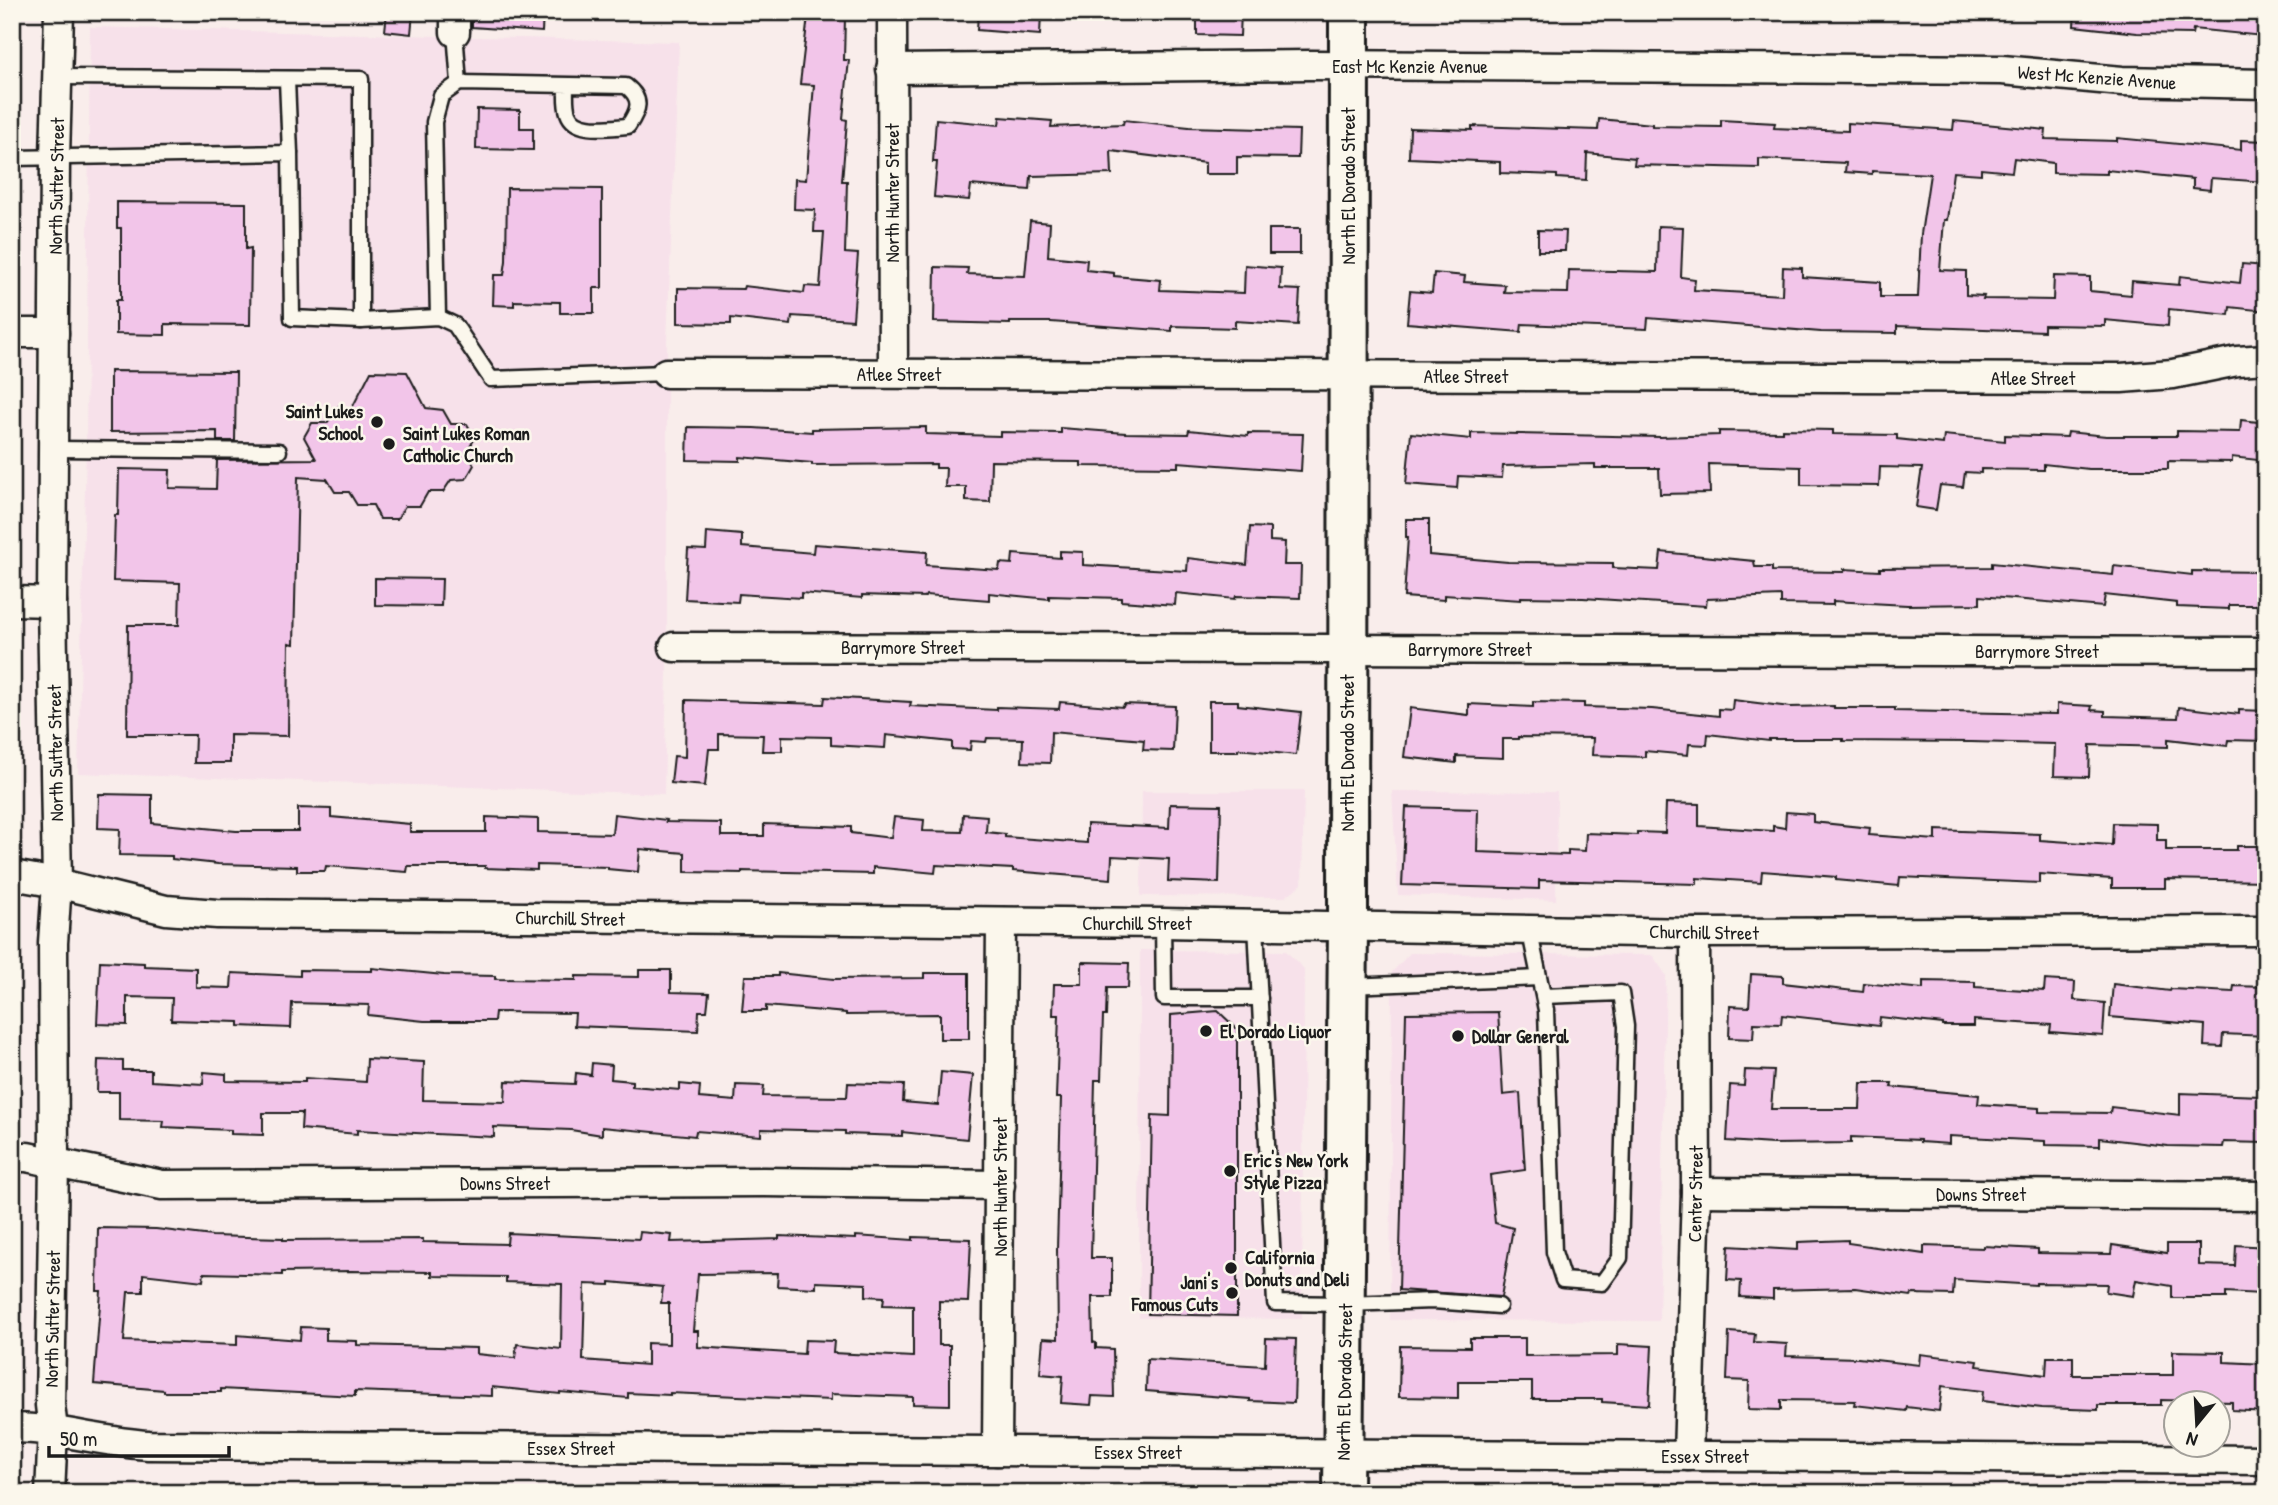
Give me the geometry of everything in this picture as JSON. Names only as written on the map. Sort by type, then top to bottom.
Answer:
[{"type":"main road","name":"North El Dorado Street","points":[[1343,1493],[1348,986],[1349,12]]},
{"type":"street","name":"North Sutter Street","points":[[50,1493],[53,1430],[50,1405],[54,1163],[53,943],[57,883],[52,602],[55,159],[59,12]]},
{"type":"street","name":"North Hunter Street","points":[[892,12],[893,373]]},
{"type":"street","name":"East Mc Kenzie Avenue","points":[[891,69],[1349,65],[1929,70]]},
{"type":"street","name":"West Mc Kenzie Avenue","points":[[1929,70],[2043,72],[2122,81],[2266,83]]},
{"type":"street","points":[[12,332],[54,333]]},
{"type":"street","name":"Atlee Street","points":[[666,373],[2122,378],[2173,374],[2237,361],[2266,359]]},
{"type":"street","points":[[12,601],[52,602]]},
{"type":"street","name":"Barrymore Street","points":[[674,647],[2266,652]]},
{"type":"street","name":"Churchill Street","points":[[12,875],[57,883],[156,908],[217,914],[1163,923],[1695,933],[2266,931]]},
{"type":"street","name":"North Hunter Street","points":[[998,1451],[1001,922]]},
{"type":"street","name":"Center Street","points":[[1688,1456],[1696,1192],[1695,933]]},
{"type":"street","name":"Downs Street","points":[[12,1157],[27,1157],[162,1185],[764,1182],[1000,1185]]},
{"type":"street","name":"Downs Street","points":[[1696,1192],[2266,1196]]},
{"type":"street","name":"Essex Street","points":[[12,1428],[53,1430],[95,1440],[148,1445],[2266,1460]]},
{"type":"lane","points":[[455,22],[459,83]]},
{"type":"lane","points":[[57,77],[361,79],[361,321]]},
{"type":"lane","points":[[287,80],[292,318],[361,321],[438,317],[455,325],[491,379],[666,373]]},
{"type":"lane","points":[[438,317],[434,122],[441,96],[459,83],[626,86],[635,92],[638,102],[636,115],[628,127],[584,127],[572,121],[567,111],[566,85]]},
{"type":"lane","points":[[12,158],[290,153]]},
{"type":"lane","points":[[53,449],[279,452]]},
{"type":"lane","points":[[1163,923],[1164,998],[1260,998]]},
{"type":"lane","points":[[1256,925],[1275,1303],[1433,1301],[1499,1306]]},
{"type":"lane","points":[[1530,928],[1543,996],[1549,1076],[1554,1252],[1563,1280],[1602,1283],[1620,1258],[1626,1026],[1621,993],[1543,996]]},
{"type":"lane","points":[[1348,986],[1539,978]]},
{"type":"shaded area","name":"Saint Lukes School","points":[[90,27],[679,42],[667,343],[667,673],[664,794],[78,773],[86,447]]},
{"type":"shaded area","points":[[1142,791],[1304,791],[1302,884],[1285,897],[1141,896]]},
{"type":"shaded area","points":[[1392,791],[1557,792],[1556,900],[1398,895]]},
{"type":"shaded area","points":[[1140,950],[1286,951],[1304,969],[1302,1319],[1139,1318]]},
{"type":"shaded area","points":[[1410,953],[1650,955],[1666,975],[1659,1321],[1390,1320],[1392,972]]},
{"type":"building","points":[[387,12],[413,12],[411,34],[385,31]]},
{"type":"building","points":[[472,12],[543,12],[542,32],[472,27]]},
{"type":"building","points":[[978,12],[1041,12],[1040,35],[977,30]]},
{"type":"building","points":[[1197,12],[1241,12],[1240,36],[1197,35]]},
{"type":"building","points":[[2075,12],[2266,12],[2263,36],[2193,29],[2192,34],[2137,33],[2074,26]]},
{"type":"building","points":[[808,16],[845,17],[844,60],[849,60],[843,119],[847,120],[842,181],[847,181],[845,253],[858,254],[853,320],[792,316],[791,325],[731,318],[731,324],[678,323],[678,288],[743,289],[744,286],[804,293],[805,286],[820,287],[824,232],[814,232],[815,210],[794,209],[795,179],[806,180],[814,85],[800,84]]},
{"type":"building","points":[[477,109],[520,110],[520,128],[533,128],[533,150],[476,149]]},
{"type":"building","points":[[1000,117],[1052,121],[1051,127],[1123,124],[1124,120],[1189,127],[1299,130],[1298,158],[1237,157],[1237,174],[1205,174],[1205,163],[1111,151],[1112,174],[1031,176],[1030,190],[971,185],[969,200],[934,197],[937,162],[933,162],[936,119],[999,125]]},
{"type":"building","points":[[1599,119],[1652,126],[1721,127],[1721,120],[1775,123],[1774,128],[1848,131],[1848,123],[1953,130],[1954,121],[2046,130],[2045,139],[2117,141],[2117,138],[2241,150],[2241,140],[2266,141],[2266,182],[2211,178],[2210,190],[2193,188],[2193,179],[2107,170],[2107,174],[2053,173],[2053,163],[2014,158],[2012,172],[1981,169],[1981,174],[1953,172],[1947,220],[1944,220],[1940,270],[1966,271],[1966,295],[1984,296],[1983,299],[2053,300],[2054,276],[2090,277],[2090,291],[2131,295],[2132,281],[2179,285],[2180,276],[2240,283],[2242,264],[2266,266],[2266,311],[2230,307],[2229,315],[2169,309],[2168,326],[2105,320],[2105,326],[2044,325],[2044,331],[1897,326],[1897,333],[1821,332],[1648,318],[1647,329],[1522,324],[1521,332],[1407,323],[1410,291],[1432,293],[1434,273],[1465,276],[1464,282],[1505,285],[1504,292],[1568,293],[1569,270],[1657,272],[1658,226],[1683,227],[1681,277],[1695,279],[1694,290],[1782,295],[1783,267],[1802,268],[1802,277],[1880,282],[1880,297],[1918,297],[1921,234],[1930,174],[1845,172],[1846,163],[1759,159],[1759,168],[1634,165],[1635,158],[1587,153],[1586,180],[1557,178],[1557,175],[1500,173],[1500,162],[1409,158],[1410,128],[1472,130],[1472,126],[1598,130]]},
{"type":"building","points":[[507,188],[602,189],[602,288],[594,288],[594,313],[560,313],[560,302],[514,301],[514,306],[493,305],[494,275],[504,275],[506,261]]},
{"type":"building","points":[[117,202],[246,203],[246,249],[251,248],[250,325],[165,324],[165,335],[116,334],[116,300],[121,300],[121,228],[117,228]]},
{"type":"building","points":[[1030,221],[1050,223],[1048,256],[1087,260],[1086,270],[1114,273],[1114,276],[1161,280],[1160,290],[1244,293],[1245,265],[1281,268],[1280,289],[1300,290],[1298,325],[1235,321],[1235,328],[1172,326],[1172,331],[1051,322],[934,322],[935,267],[968,268],[967,274],[1025,276]]},
{"type":"building","points":[[1269,229],[1300,229],[1300,254],[1269,254]]},
{"type":"building","points":[[1538,230],[1566,231],[1565,251],[1538,251]]},
{"type":"building","points":[[110,371],[236,372],[235,441],[217,441],[217,431],[110,432]]},
{"type":"building","points":[[371,371],[407,372],[426,408],[443,410],[451,424],[467,424],[475,438],[467,452],[474,465],[466,479],[451,480],[443,492],[428,492],[420,506],[405,506],[397,519],[380,519],[373,505],[357,505],[349,492],[335,492],[327,479],[298,477],[294,644],[289,643],[288,736],[230,735],[230,763],[194,763],[195,735],[127,735],[128,625],[179,625],[180,583],[113,581],[119,469],[170,470],[169,488],[216,489],[217,460],[316,459],[304,437],[312,423],[327,423],[339,406],[351,410]]},
{"type":"building","points":[[2241,420],[2266,423],[2266,461],[2232,457],[2232,462],[2168,461],[2168,469],[2089,469],[2044,464],[2044,470],[1981,469],[1981,473],[1965,472],[1963,487],[1940,485],[1936,510],[1916,507],[1922,468],[1880,467],[1879,486],[1801,485],[1801,467],[1709,464],[1710,493],[1660,494],[1659,468],[1595,468],[1595,464],[1503,466],[1502,478],[1458,476],[1457,488],[1406,484],[1411,433],[1471,439],[1471,433],[1660,437],[1719,435],[1719,431],[1833,430],[1833,434],[1897,435],[1897,439],[1943,444],[1944,435],[2005,441],[2005,435],[2067,437],[2068,432],[2106,436],[2177,436],[2177,431],[2240,432]]},
{"type":"building","points":[[688,427],[812,432],[812,429],[926,427],[926,434],[1000,436],[1000,432],[1061,433],[1061,428],[1126,433],[1188,434],[1189,430],[1248,436],[1248,433],[1303,434],[1301,471],[1178,462],[1178,467],[1081,466],[1081,462],[991,461],[990,502],[966,501],[966,487],[945,487],[946,468],[936,468],[936,464],[812,465],[740,457],[740,461],[687,460]]},
{"type":"building","points":[[1406,519],[1429,519],[1429,555],[1508,562],[1613,563],[1613,568],[1659,570],[1661,552],[1754,561],[1755,567],[1772,567],[1772,571],[1844,572],[1844,569],[1880,571],[1880,568],[1992,567],[1992,563],[2113,575],[2114,566],[2192,575],[2192,571],[2266,572],[2266,605],[2229,605],[2229,609],[2177,607],[2177,603],[2105,595],[2103,607],[1980,596],[1980,604],[1907,605],[1833,601],[1833,605],[1781,604],[1781,596],[1707,599],[1706,606],[1583,598],[1521,597],[1521,600],[1444,595],[1444,600],[1404,597],[1408,537]]},
{"type":"building","points":[[1250,527],[1270,528],[1270,541],[1285,542],[1284,565],[1301,565],[1300,598],[1236,596],[1235,599],[1176,593],[1175,605],[1121,601],[1121,598],[1049,596],[1049,599],[989,593],[989,600],[926,595],[862,595],[862,598],[801,593],[801,598],[739,594],[738,602],[685,599],[688,549],[706,550],[707,532],[742,535],[742,547],[813,553],[814,544],[927,552],[926,565],[999,570],[1000,563],[1012,564],[1013,554],[1060,558],[1060,551],[1083,552],[1083,565],[1187,571],[1188,558],[1247,565]]},
{"type":"building","points":[[375,578],[442,579],[441,606],[375,605]]},
{"type":"building","points":[[825,697],[911,702],[910,706],[997,710],[997,707],[1059,709],[1060,702],[1123,707],[1124,704],[1175,706],[1173,751],[1143,750],[1144,740],[1051,732],[1050,763],[1022,762],[1023,739],[987,738],[986,742],[971,741],[970,750],[952,749],[952,742],[886,735],[885,748],[831,745],[831,737],[782,736],[782,751],[762,751],[763,735],[719,734],[719,749],[709,749],[705,786],[671,783],[674,756],[685,757],[686,700],[824,704]]},
{"type":"building","points":[[1733,700],[1790,707],[1834,706],[1895,708],[1895,711],[2057,714],[2057,704],[2092,706],[2091,710],[2105,711],[2105,716],[2178,718],[2179,707],[2239,714],[2239,710],[2266,711],[2266,741],[2228,740],[2227,746],[2168,739],[2168,747],[2090,745],[2089,777],[2054,776],[2055,744],[1843,739],[1769,741],[1708,734],[1707,745],[1689,744],[1688,755],[1645,751],[1645,757],[1592,755],[1593,738],[1518,737],[1503,739],[1503,758],[1456,756],[1456,763],[1404,757],[1410,708],[1469,715],[1469,704],[1533,707],[1533,702],[1584,703],[1584,707],[1652,709],[1719,716],[1719,709],[1732,710]]},
{"type":"building","points":[[1209,701],[1238,701],[1238,705],[1301,712],[1296,755],[1238,749],[1209,751]]},
{"type":"building","points":[[99,794],[152,795],[152,823],[236,831],[298,831],[298,808],[331,809],[331,817],[410,824],[410,832],[486,832],[486,817],[538,819],[538,832],[612,834],[614,814],[667,820],[666,822],[721,823],[721,836],[764,836],[764,824],[851,827],[851,833],[891,838],[894,817],[924,820],[923,831],[962,832],[963,814],[987,816],[986,832],[1005,834],[1005,837],[1087,843],[1087,824],[1169,828],[1170,804],[1221,805],[1219,883],[1168,881],[1169,859],[1112,856],[1111,879],[1013,869],[936,865],[935,873],[873,867],[873,874],[685,872],[685,853],[640,849],[638,872],[608,867],[537,865],[537,870],[485,866],[408,866],[407,872],[326,866],[325,871],[297,871],[297,866],[218,864],[172,859],[172,856],[119,855],[120,829],[98,828]]},
{"type":"building","points":[[1666,803],[1699,804],[1699,826],[1773,831],[1773,826],[1785,828],[1786,812],[1813,814],[1813,822],[1870,828],[1869,835],[1936,840],[1936,830],[2040,834],[2040,840],[2112,845],[2113,823],[2157,824],[2157,840],[2166,840],[2166,850],[2237,850],[2237,846],[2266,846],[2266,881],[2165,879],[2165,888],[2112,888],[2112,879],[2039,874],[2039,883],[1900,877],[1899,886],[1762,871],[1761,882],[1697,878],[1697,884],[1539,880],[1539,889],[1402,885],[1406,807],[1478,809],[1477,852],[1568,855],[1568,850],[1585,851],[1586,833],[1665,833]]},
{"type":"building","points":[[100,961],[196,968],[196,987],[231,988],[232,973],[300,976],[300,970],[372,971],[372,968],[444,975],[495,976],[495,979],[576,980],[576,976],[639,977],[639,970],[671,970],[671,992],[709,993],[707,1011],[699,1011],[698,1031],[574,1026],[575,1013],[495,1012],[494,1021],[424,1021],[368,1015],[369,1005],[292,1003],[291,1028],[239,1026],[239,1022],[171,1020],[172,998],[127,997],[127,1025],[97,1024]]},
{"type":"building","points":[[1082,962],[1129,963],[1128,988],[1107,988],[1106,1016],[1103,1016],[1101,1080],[1095,1080],[1091,1258],[1112,1258],[1112,1297],[1092,1297],[1093,1342],[1096,1343],[1096,1348],[1113,1349],[1114,1397],[1092,1396],[1091,1405],[1061,1403],[1063,1376],[1040,1374],[1043,1338],[1058,1339],[1057,1249],[1061,1098],[1056,1098],[1059,1015],[1053,1015],[1054,984],[1082,984]]},
{"type":"building","points":[[778,973],[834,979],[924,978],[924,973],[969,973],[969,1039],[940,1039],[940,1014],[846,1015],[766,1006],[766,1011],[742,1011],[745,976],[778,976]]},
{"type":"building","points":[[1751,974],[1783,976],[1783,983],[1863,992],[1864,983],[1923,989],[1923,981],[1975,982],[1975,987],[2044,991],[2045,980],[2075,982],[2074,1000],[2105,1003],[2103,1036],[2050,1032],[2051,1025],[1974,1020],[1974,1026],[1943,1026],[1880,1017],[1879,1026],[1782,1015],[1781,1024],[1754,1023],[1753,1039],[1729,1038],[1730,1006],[1749,1007]]},
{"type":"building","points":[[2113,984],[2170,991],[2233,992],[2234,986],[2266,987],[2266,1036],[2223,1034],[2222,1047],[2204,1046],[2205,1025],[2110,1017]]},
{"type":"building","points":[[1218,1011],[1237,1029],[1237,1316],[1148,1314],[1152,1115],[1170,1116],[1171,1015]]},
{"type":"building","points":[[1498,1012],[1503,1095],[1520,1093],[1525,1170],[1490,1175],[1495,1223],[1513,1228],[1501,1297],[1399,1290],[1406,1013]]},
{"type":"building","points":[[367,1059],[424,1062],[423,1100],[505,1102],[506,1081],[575,1084],[576,1073],[591,1075],[592,1063],[612,1065],[611,1079],[632,1081],[632,1086],[680,1090],[680,1084],[700,1086],[699,1098],[735,1101],[736,1085],[764,1086],[763,1096],[847,1097],[848,1083],[904,1085],[903,1102],[938,1105],[941,1072],[973,1075],[967,1139],[902,1132],[902,1136],[845,1134],[845,1131],[761,1129],[761,1136],[696,1131],[695,1136],[602,1127],[602,1135],[571,1130],[494,1127],[494,1137],[357,1130],[357,1134],[301,1129],[302,1113],[263,1113],[263,1135],[231,1134],[231,1130],[163,1127],[164,1121],[119,1120],[119,1092],[97,1092],[98,1060],[123,1061],[123,1070],[151,1070],[151,1081],[203,1084],[204,1072],[226,1074],[226,1081],[305,1082],[305,1078],[366,1082]]},
{"type":"building","points":[[1745,1070],[1774,1071],[1771,1109],[1860,1109],[1861,1083],[1892,1083],[1891,1087],[1979,1095],[1978,1104],[2039,1108],[2039,1112],[2110,1113],[2111,1107],[2180,1115],[2180,1093],[2261,1096],[2261,1109],[2266,1109],[2266,1143],[2224,1142],[2223,1147],[2168,1146],[2100,1138],[2100,1146],[2045,1145],[2045,1141],[1949,1136],[1949,1144],[1851,1137],[1851,1143],[1773,1144],[1727,1141],[1730,1085],[1744,1086]]},
{"type":"building","points":[[98,1228],[156,1229],[212,1236],[283,1240],[423,1239],[423,1242],[507,1244],[508,1233],[639,1239],[640,1232],[672,1235],[671,1242],[779,1239],[779,1236],[971,1239],[968,1302],[939,1301],[939,1345],[950,1345],[950,1405],[913,1404],[913,1397],[831,1394],[831,1400],[670,1393],[628,1393],[628,1398],[492,1387],[492,1396],[355,1391],[355,1396],[221,1389],[221,1392],[164,1392],[94,1384],[101,1291],[97,1291]],"holes":[[[282,1272],[432,1272],[432,1276],[506,1277],[506,1282],[562,1284],[561,1349],[517,1344],[515,1358],[477,1354],[477,1348],[357,1345],[357,1341],[326,1340],[326,1328],[301,1327],[300,1340],[237,1335],[237,1345],[124,1341],[128,1292],[143,1292],[143,1274],[203,1281],[204,1273],[282,1275]],[[778,1273],[777,1286],[816,1288],[816,1282],[866,1284],[866,1296],[884,1297],[883,1305],[913,1306],[913,1357],[833,1353],[834,1341],[805,1340],[804,1354],[698,1347],[698,1331],[693,1331],[698,1274]],[[610,1282],[663,1287],[661,1303],[669,1303],[669,1344],[647,1343],[647,1365],[583,1360],[585,1284],[610,1285]]]},
{"type":"building","points":[[1848,1240],[1848,1243],[1924,1254],[1924,1246],[1984,1246],[2038,1249],[2038,1253],[2111,1254],[2112,1245],[2167,1253],[2167,1244],[2199,1244],[2199,1265],[2235,1266],[2236,1245],[2266,1247],[2266,1280],[2262,1280],[2261,1294],[2226,1292],[2226,1298],[2172,1298],[2172,1286],[2136,1280],[2133,1296],[2106,1292],[2107,1284],[2036,1285],[1954,1280],[1953,1295],[1911,1296],[1855,1288],[1773,1290],[1773,1299],[1740,1297],[1741,1281],[1727,1280],[1729,1246],[1798,1250],[1798,1242]]},
{"type":"building","points":[[1729,1332],[1755,1334],[1754,1342],[1787,1344],[1786,1356],[1858,1358],[1919,1365],[1920,1354],[1978,1361],[1977,1366],[2046,1375],[2047,1357],[2073,1357],[2073,1375],[2173,1375],[2173,1351],[2224,1352],[2224,1362],[2266,1364],[2266,1412],[2232,1410],[2232,1390],[2162,1390],[2161,1405],[2098,1405],[2098,1410],[2042,1408],[1982,1401],[1983,1391],[1942,1386],[1939,1411],[1907,1407],[1906,1411],[1854,1405],[1855,1401],[1781,1400],[1781,1410],[1748,1409],[1749,1381],[1727,1380]]},
{"type":"building","points":[[1266,1338],[1296,1339],[1294,1403],[1146,1391],[1147,1359],[1265,1366]]},
{"type":"building","points":[[1470,1338],[1525,1338],[1525,1356],[1618,1355],[1618,1344],[1652,1346],[1649,1405],[1602,1402],[1602,1399],[1532,1399],[1532,1382],[1458,1382],[1458,1398],[1399,1397],[1400,1346],[1470,1347]]},
{"type":"place","name":"Saint Lukes School","points":[[377,422]]},
{"type":"place","name":"Saint Lukes Roman Catholic Church","points":[[389,444]]},
{"type":"place","name":"El Dorado Liquor","points":[[1206,1031]]},
{"type":"place","name":"Dollar General","points":[[1458,1036]]},
{"type":"place","name":"Eric's New York Style Pizza","points":[[1230,1171]]},
{"type":"place","name":"California Donuts and Deli","points":[[1231,1268]]},
{"type":"place","name":"Jani's Famous Cuts","points":[[1232,1293]]}]
